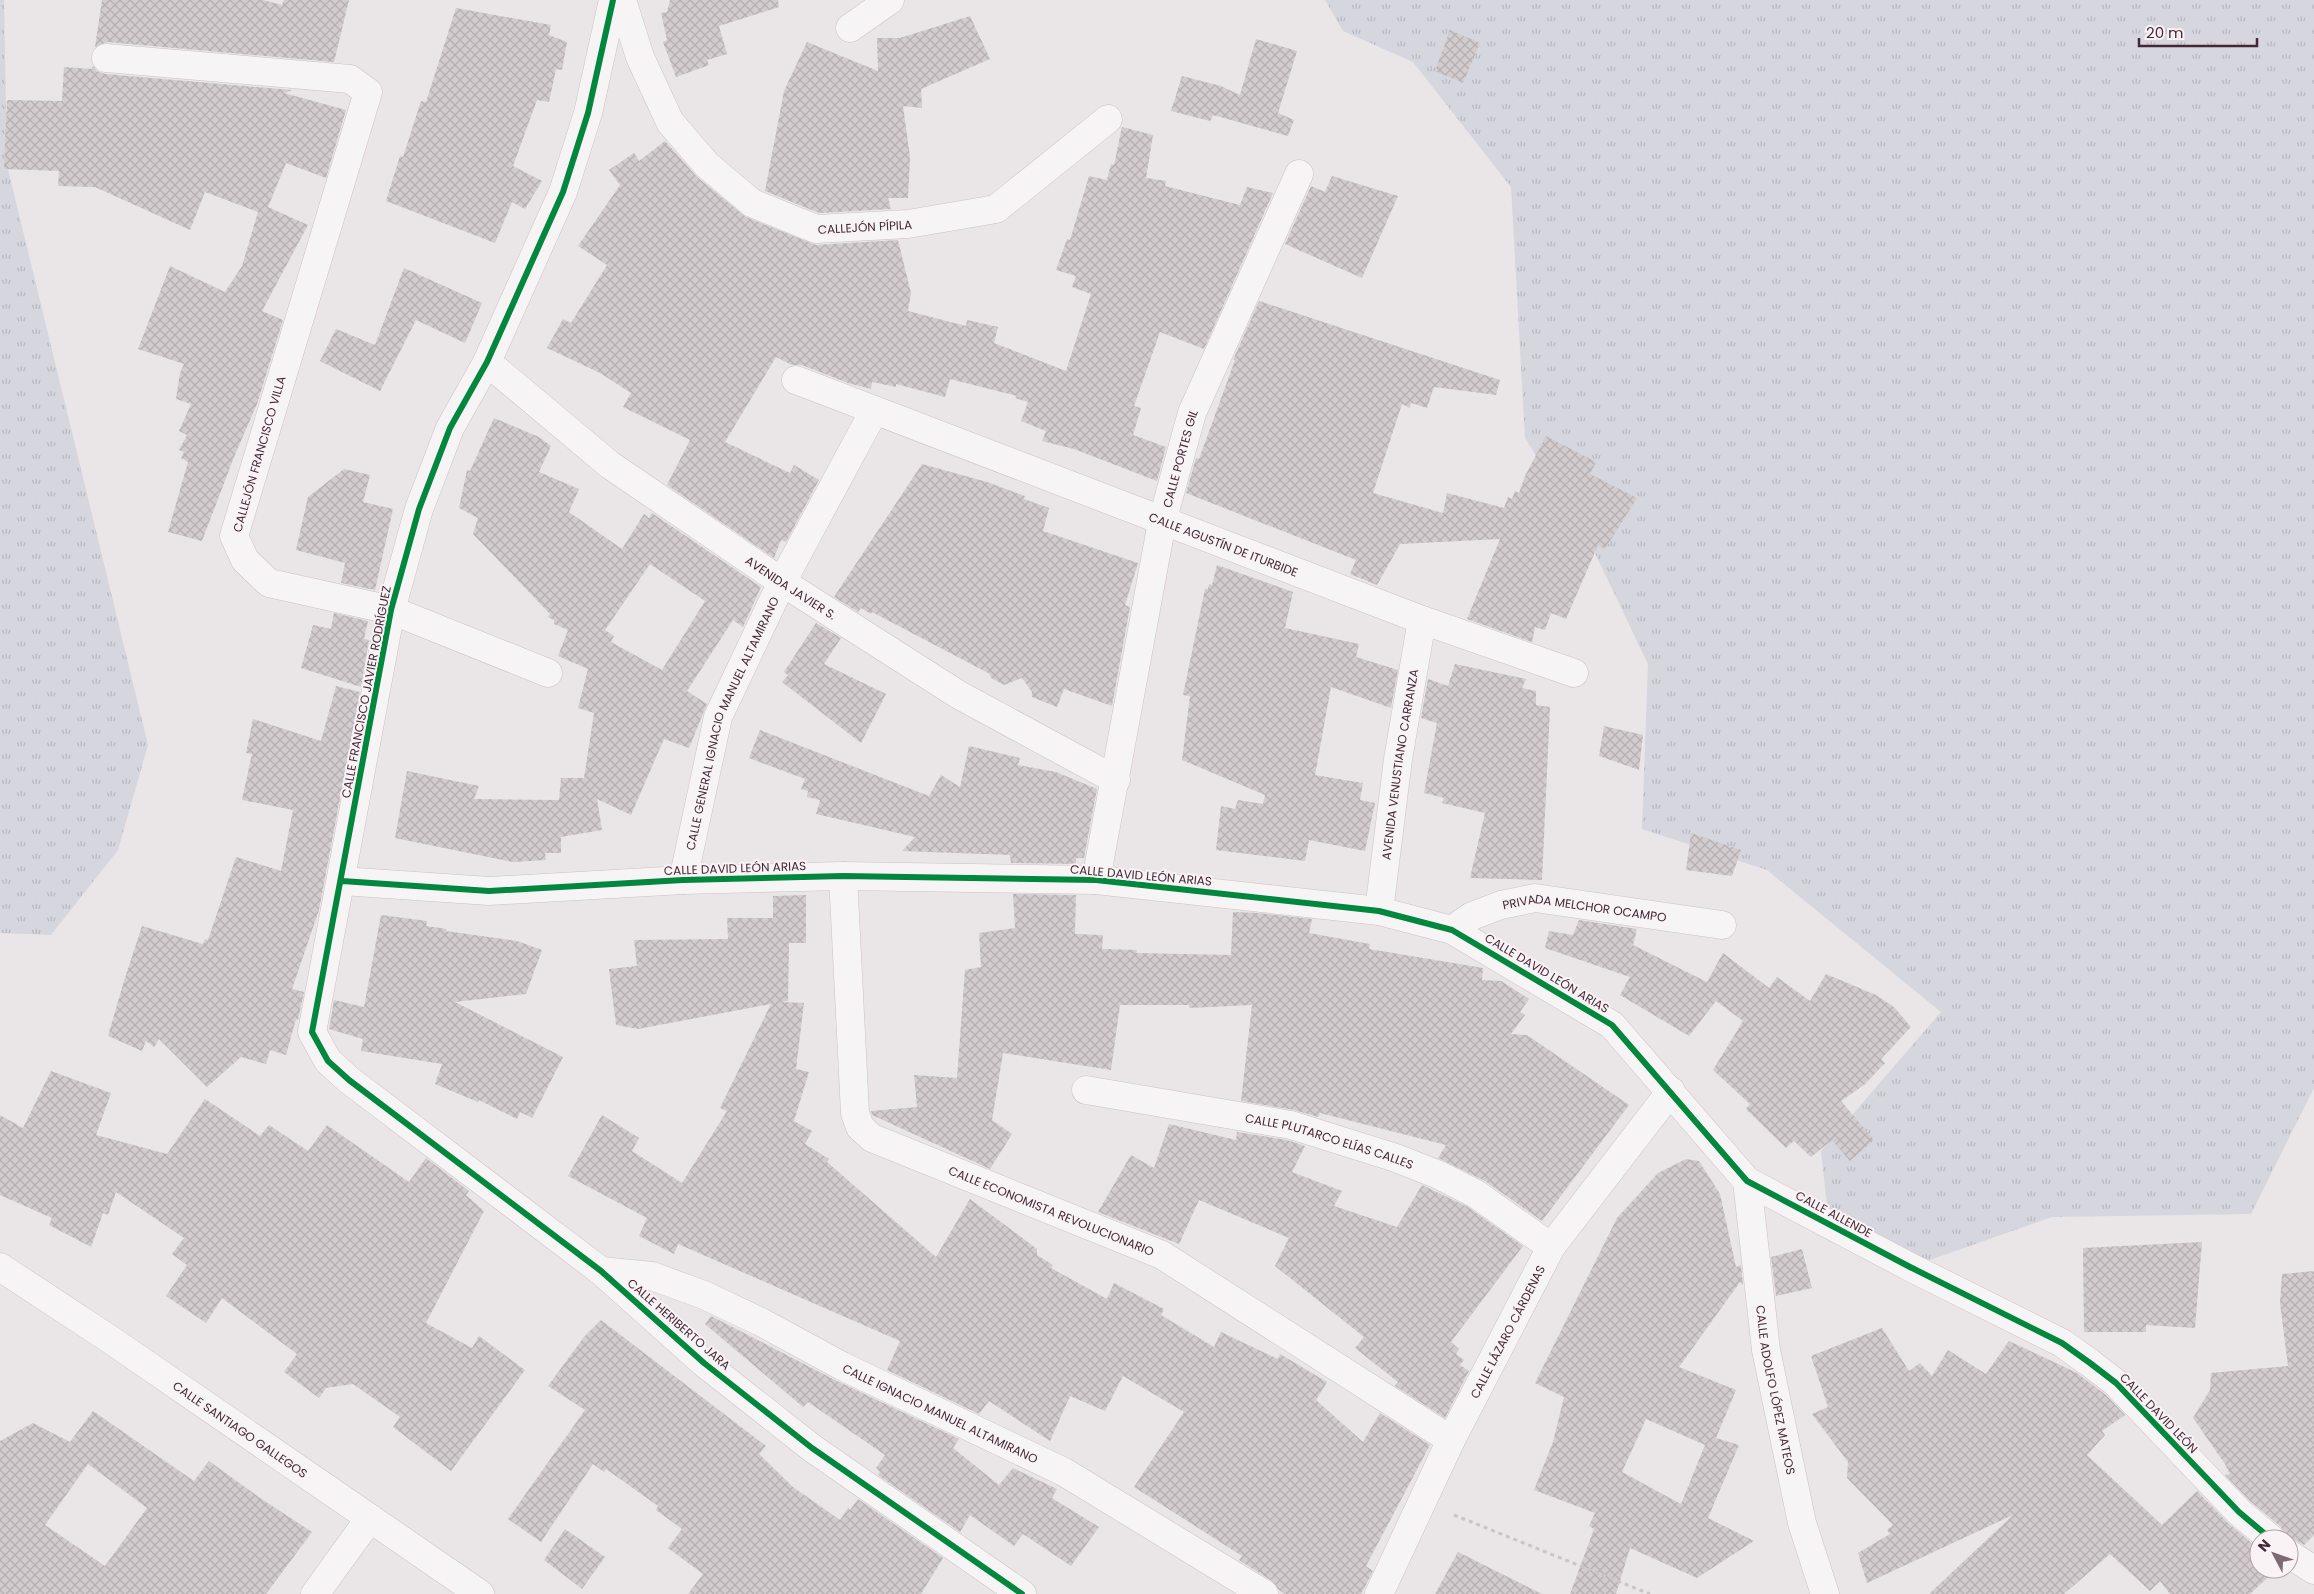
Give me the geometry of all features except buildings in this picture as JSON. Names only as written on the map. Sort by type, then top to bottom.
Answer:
[{"type":"street","name":"CALLE FRANCISCO JAVIER RODRÍGUEZ","points":[[328,1061],[312,1032],[342,880],[391,610],[419,509],[450,428],[488,362],[563,192],[588,113],[613,0]]},
{"type":"street","name":"CALLEJÓN PÍPILA","points":[[622,0],[640,57],[670,122],[706,165],[752,203],[816,229],[908,224],[996,209],[1108,119]]},
{"type":"street","points":[[850,28],[890,0]]},
{"type":"street","name":"CALLEJÓN FRANCISCO VILLA","points":[[106,58],[350,78],[368,92],[234,536],[245,560],[269,583],[391,610],[548,673]]},
{"type":"street","name":"CALLE PORTES GIL","points":[[1096,880],[1116,780],[1162,522],[1192,413],[1299,174]]},
{"type":"street","name":"AVENIDA JAVIER S.","points":[[488,362],[610,465],[782,582],[959,695],[1116,780]]},
{"type":"street","name":"CALLE AGUSTÍN DE ITURBIDE","points":[[796,380],[1162,522],[1422,620],[1574,673]]},
{"type":"street","name":"CALLE GENERAL IGNACIO MANUEL ALTAMIRANO","points":[[683,880],[718,717],[782,582],[874,411]]},
{"type":"street","name":"AVENIDA VENUSTIANO CARRANZA","points":[[1379,911],[1398,760],[1422,620]]},
{"type":"street","name":"CALLE DAVID LEÓN ARIAS","points":[[342,880],[490,891],[683,880],[843,876],[1096,880],[1379,911],[1452,930],[1612,1025],[1747,1182]]},
{"type":"street","name":"CALLE ECONOMISTA REVOLUCIONARIO","points":[[843,876],[854,1114],[860,1127],[872,1138],[1162,1255],[1452,1440]]},
{"type":"street","name":"PRIVADA MELCHOR OCAMPO","points":[[1452,930],[1472,916],[1502,905],[1535,898],[1722,925]]},
{"type":"street","name":"CALLE HERIBERTO JARA","points":[[328,1061],[349,1080],[601,1271],[704,1362],[812,1448],[1022,1594]]},
{"type":"street","name":"CALLE PLUTARCO ELÍAS CALLES","points":[[1086,1090],[1291,1125],[1396,1158],[1439,1175],[1476,1194],[1551,1247]]},
{"type":"street","name":"CALLE LÁZARO CÁRDENAS","points":[[1379,1594],[1421,1502],[1551,1247],[1670,1091]]},
{"type":"street","name":"CALLE ALLENDE","points":[[1747,1182],[1910,1267]]},
{"type":"street","name":"CALLE ADOLFO LÓPEZ MATEOS","points":[[1747,1182],[1766,1350],[1802,1523],[1825,1594]]},
{"type":"street","name":"CALLE SANTIAGO GALLEGOS","points":[[0,1267],[119,1346],[480,1594]]},
{"type":"street","name":"CALLE DAVID LEÓN","points":[[1910,1267],[2062,1343],[2090,1363],[2116,1383],[2239,1512],[2259,1529]]},
{"type":"street","name":"CALLE IGNACIO MANUEL ALTAMIRANO","points":[[601,1271],[652,1276],[704,1295],[761,1322],[842,1366],[1064,1472],[1264,1594]]},
{"type":"street","points":[[315,1594],[370,1518]]},
{"type":"street","points":[[2299,1560],[2314,1570]]},
{"type":"path","points":[[1421,1502],[1650,1594]]},
{"type":"green space","points":[[0,0],[4,0],[7,165],[148,745],[118,850],[51,935],[0,933]]},
{"type":"green space","points":[[1325,0],[2314,0],[2314,1088],[2251,1214],[2052,1217],[1910,1267],[1829,1224],[1821,1151],[1941,1012],[1767,870],[1642,829],[1648,664],[1593,549],[1525,438],[1511,187],[1413,62],[1343,31]]},
{"type":"cycle path","points":[[613,0],[588,113],[563,192],[487,362],[450,428],[419,509],[391,610],[312,1032],[328,1061],[349,1080],[601,1271],[704,1363],[812,1448],[1022,1594]]},
{"type":"cycle path","points":[[342,881],[489,891],[683,880],[843,876],[1096,880],[1379,911],[1452,930],[1612,1025],[1747,1181],[1910,1267],[2062,1343],[2090,1363],[2116,1383],[2239,1512],[2259,1529]]}]
